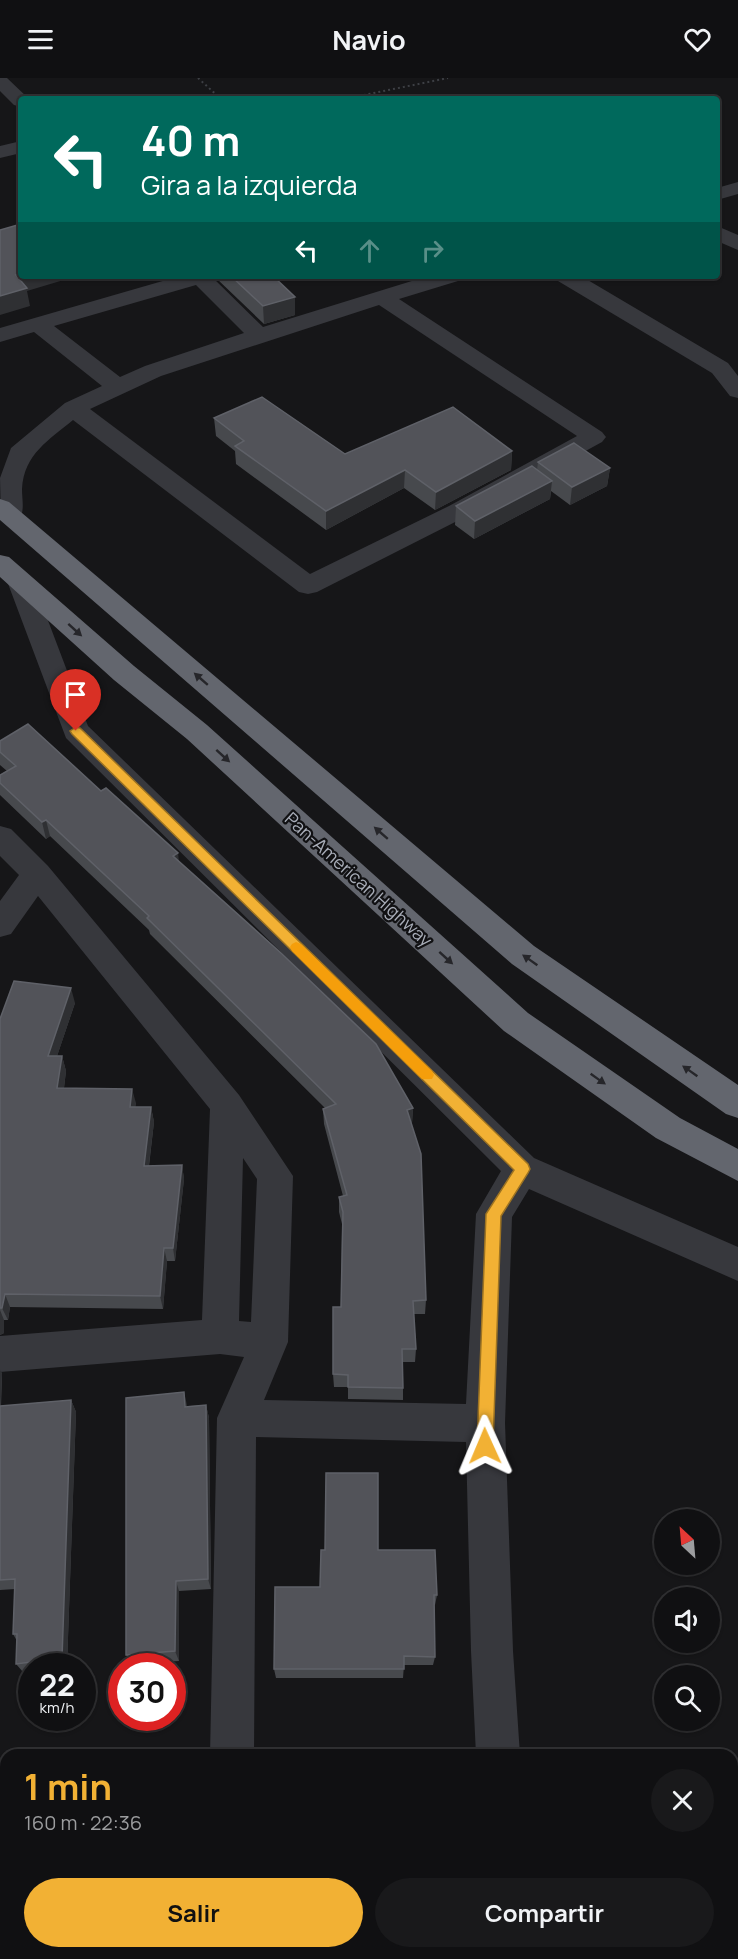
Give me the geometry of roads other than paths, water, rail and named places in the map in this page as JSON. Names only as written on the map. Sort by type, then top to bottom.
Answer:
[{"type":"highway","points":[[5,511],[523,955],[738,1104]]},
{"type":"highway","name":"Pan-American Highway","points":[[10,572],[124,673],[197,732],[516,1022],[668,1128],[738,1166]]},
{"type":"street","points":[[0,81],[18,98]]},
{"type":"street","points":[[0,152],[18,148]]},
{"type":"street","points":[[720,193],[738,188]]},
{"type":"street","points":[[720,234],[738,244]]},
{"type":"street","points":[[0,335],[190,279]]},
{"type":"street","points":[[203,279],[259,335]]},
{"type":"street","points":[[5,511],[20,453],[73,408],[153,371],[382,297],[402,282],[426,279]]},
{"type":"street","points":[[571,279],[720,368],[738,391]]},
{"type":"street","points":[[73,408],[308,586],[458,511],[594,437],[382,297]]},
{"type":"street","points":[[37,324],[118,387]]},
{"type":"street","points":[[10,572],[76,731],[522,1169],[738,1264]]},
{"type":"street","points":[[0,837],[37,874],[227,1105],[275,1176],[269,1342],[237,1418],[232,1749]]},
{"type":"street","points":[[0,925],[37,874]]},
{"type":"street","points":[[220,1336],[227,1105]]},
{"type":"street","points":[[498,1749],[484,1423],[494,1214],[522,1169]]},
{"type":"street","points":[[0,1354],[220,1336],[269,1342]]},
{"type":"street","points":[[237,1418],[484,1423]]}]
